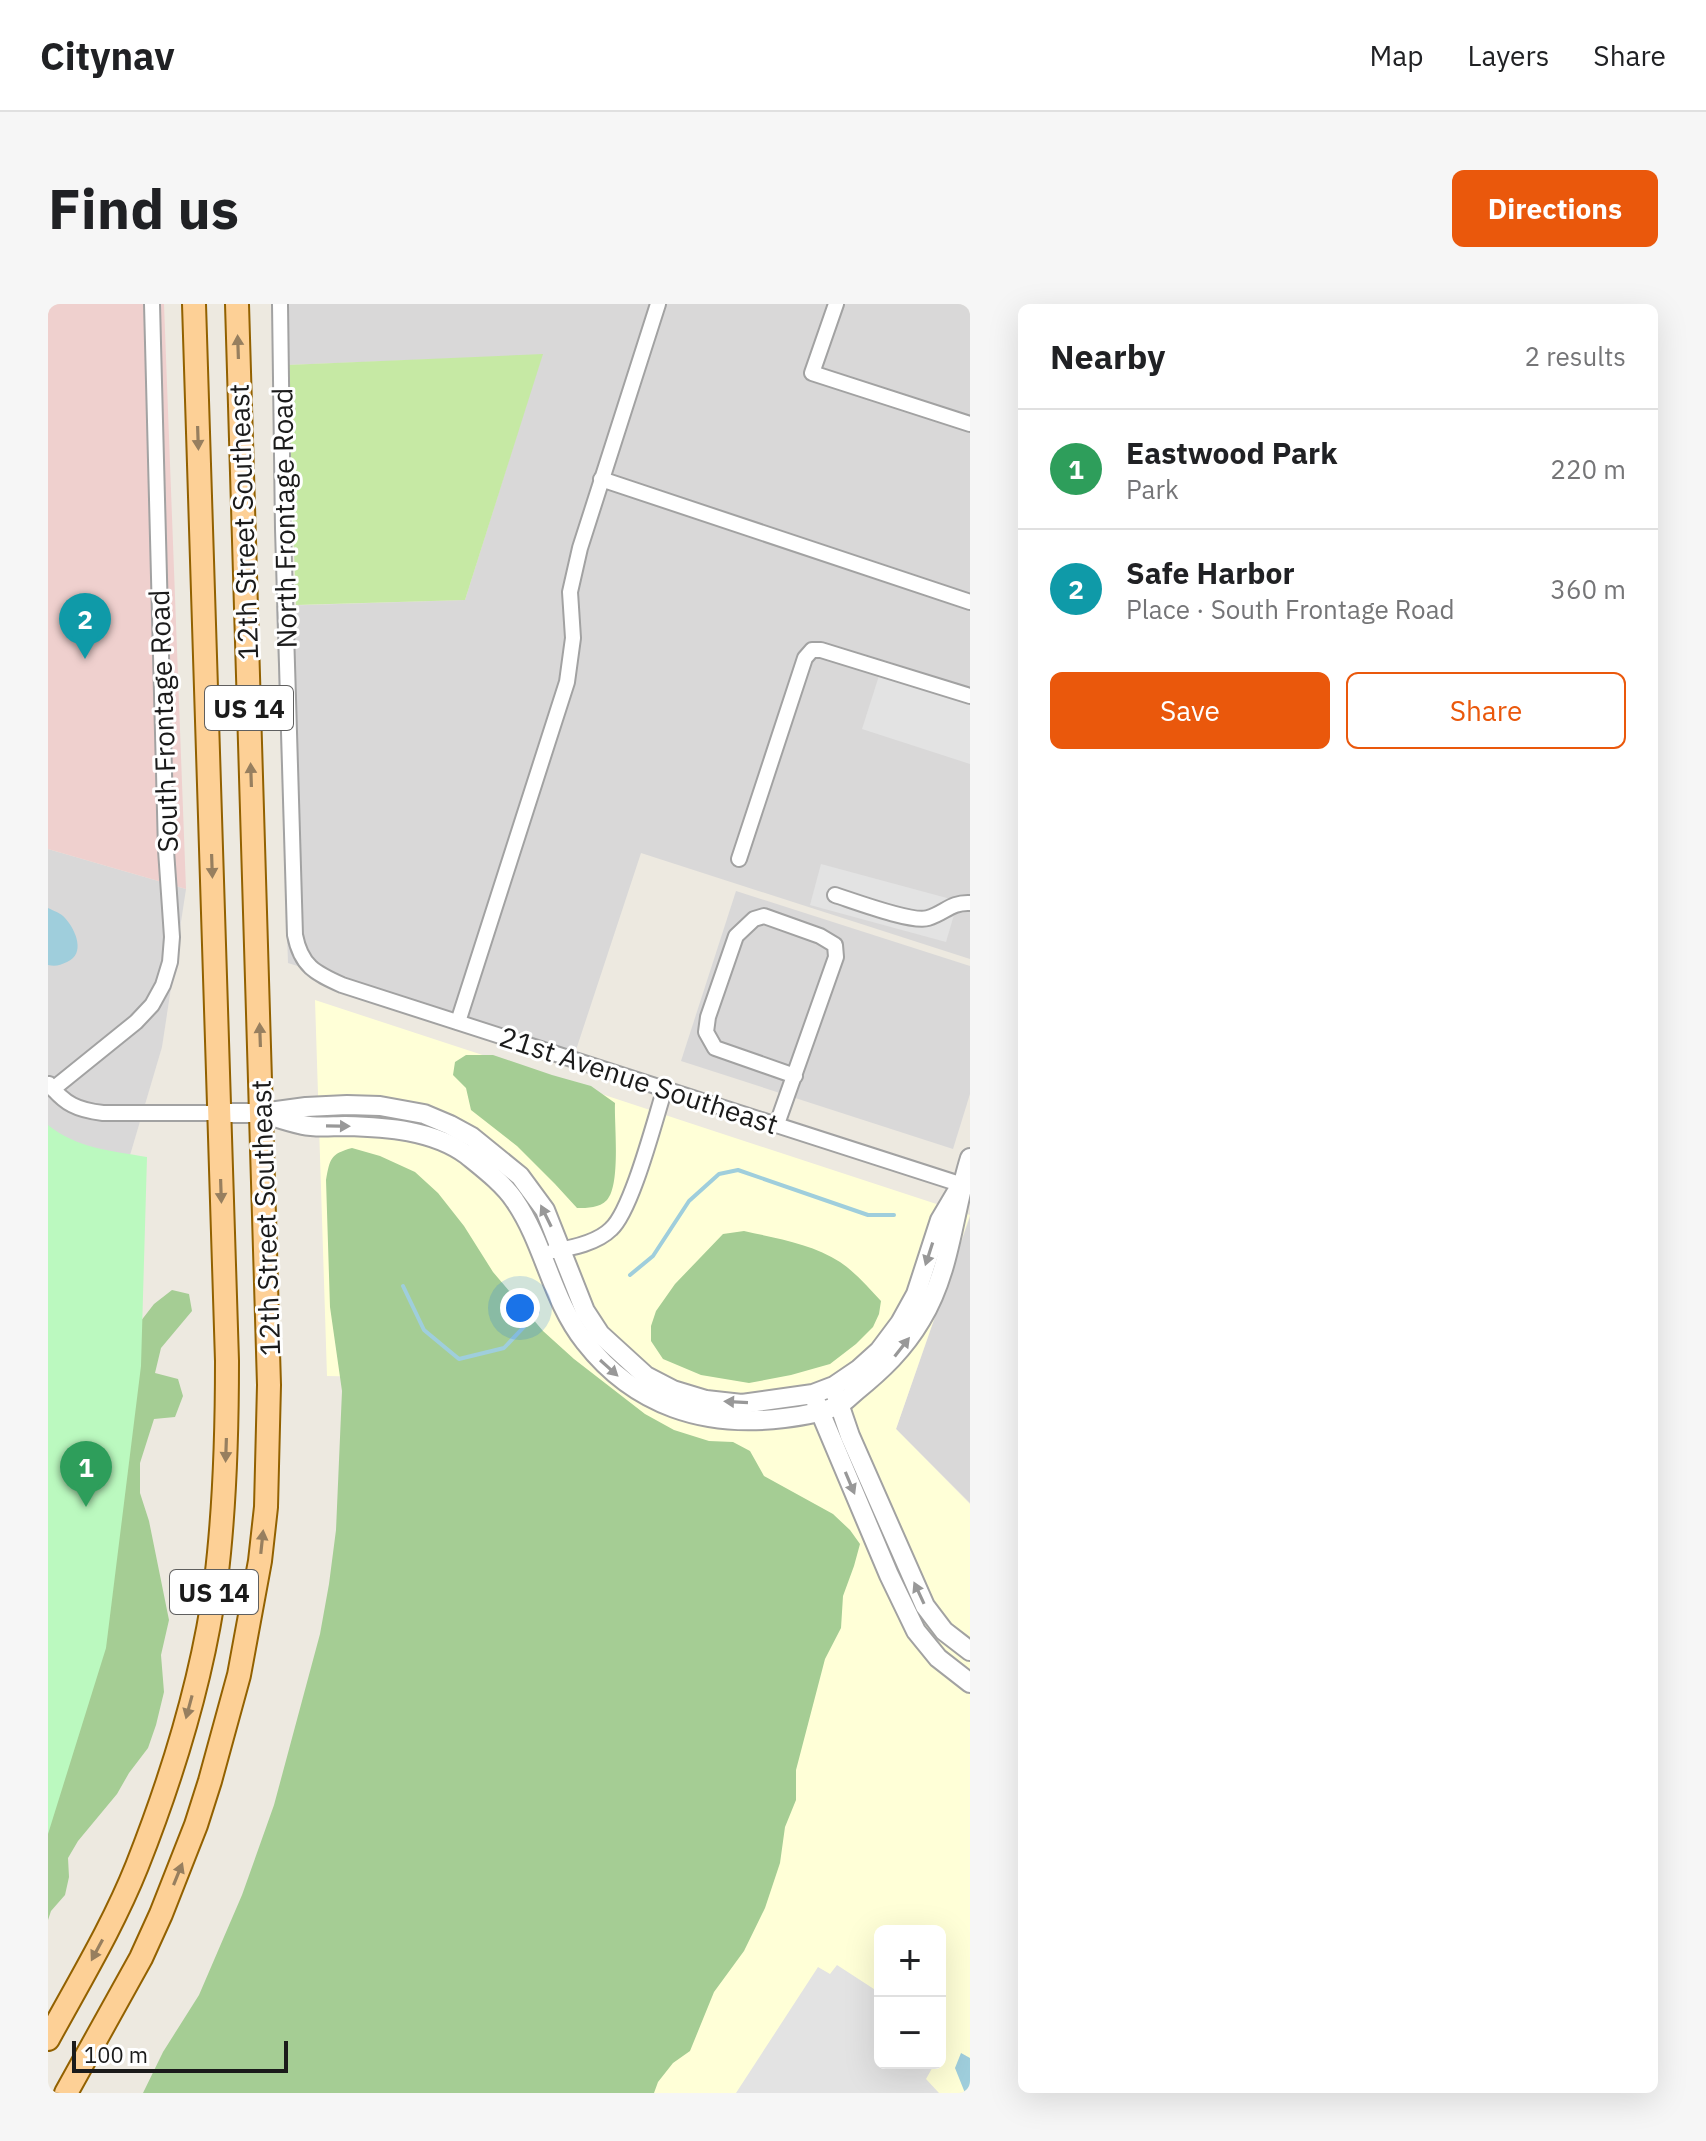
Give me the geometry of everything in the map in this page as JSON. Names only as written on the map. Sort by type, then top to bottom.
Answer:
[{"type":"main road","name":"12th Street Southeast","points":[[48,2039],[110,1924],[160,1805],[192,1697],[217,1570],[227,1445],[227,1361],[194,304]]},
{"type":"main road","name":"12th Street Southeast","points":[[66,2093],[141,1958],[180,1869],[210,1781],[239,1675],[265,1521],[269,1385],[237,304]]},
{"type":"street","name":"South Frontage Road","points":[[51,1086],[136,1022],[152,1005],[163,985],[170,962],[172,937],[166,850],[152,304]]},
{"type":"street","name":"North Frontage Road","points":[[280,304],[295,935],[299,952],[310,968]]},
{"type":"street","points":[[458,1022],[567,682],[573,638],[570,592],[580,548],[658,304]]},
{"type":"street","points":[[836,304],[812,373],[970,424]]},
{"type":"street","points":[[601,479],[970,602]]},
{"type":"street","points":[[739,859],[805,658],[812,650],[821,650],[970,696]]},
{"type":"street","points":[[835,895],[908,917],[926,919],[959,903],[970,903]]},
{"type":"street","points":[[777,1124],[795,1076],[836,957],[835,945],[820,936],[764,916],[754,919],[736,936],[708,1017],[706,1032],[715,1048],[795,1076]]},
{"type":"street","name":"21st Avenue Southeast","points":[[310,968],[342,985],[966,1186]]},
{"type":"street","points":[[51,1086],[68,1103],[87,1111],[103,1113],[262,1113],[306,1107],[380,1106],[424,1114],[450,1125],[472,1137],[520,1176],[545,1210],[585,1311],[600,1334],[646,1376],[673,1390],[706,1400],[742,1404],[839,1405],[889,1363],[906,1344],[934,1296],[966,1186],[970,1158]]},
{"type":"street","points":[[540,1254],[596,1240],[620,1220],[665,1088]]},
{"type":"street","points":[[262,1113],[304,1125],[405,1131],[440,1140],[465,1154],[514,1199],[528,1224],[562,1307],[602,1363],[626,1383],[652,1398],[683,1412],[713,1419],[744,1422],[802,1416],[879,1351],[916,1294],[940,1220],[966,1186]]},
{"type":"street","points":[[834,1386],[850,1436],[925,1606],[944,1631],[970,1651]]},
{"type":"street","points":[[817,1403],[889,1575],[916,1631],[938,1658],[970,1683]]},
{"type":"shaded area","points":[[48,304],[164,304],[186,889],[48,849]]},
{"type":"shaded area","points":[[287,304],[970,304],[970,959],[641,853],[575,1053],[288,963],[276,606],[465,600],[542,355],[287,365]]},
{"type":"shaded area","points":[[884,660],[970,689],[970,764],[862,729]]},
{"type":"shaded area","points":[[48,849],[186,889],[162,1047],[115,1206],[48,1401]]},
{"type":"shaded area","points":[[821,864],[958,901],[946,942],[810,905]]},
{"type":"shaded area","points":[[736,891],[970,966],[970,1094],[953,1149],[681,1061]]},
{"type":"shaded area","points":[[315,1000],[970,1215],[896,1429],[970,1504],[970,2093],[610,2093],[459,1379],[327,1376]]},
{"type":"shaded area","points":[[970,1217],[970,1503],[896,1429]]},
{"type":"shaded area","points":[[837,1965],[874,1989],[874,2069],[932,2069],[926,2079],[939,2093],[736,2093],[818,1967],[830,1974]]},
{"type":"green space","points":[[543,354],[465,600],[296,605],[287,365]]},
{"type":"green space","points":[[466,1055],[493,1055],[591,1086],[615,1103],[614,1181],[604,1203],[577,1208],[517,1146],[471,1110],[466,1088],[453,1075],[455,1062]]},
{"type":"green space","points":[[48,1125],[82,1144],[147,1157],[141,1366],[106,1648],[48,1834]]},
{"type":"green space","points":[[352,1148],[380,1156],[415,1172],[438,1193],[464,1226],[493,1272],[543,1331],[574,1359],[645,1414],[674,1430],[709,1441],[733,1442],[750,1451],[764,1476],[833,1514],[860,1544],[843,1596],[841,1628],[825,1659],[796,1770],[796,1800],[785,1827],[780,1863],[765,1908],[744,1951],[714,1992],[690,2051],[673,2063],[658,2082],[654,2093],[143,2093],[163,2052],[199,1995],[242,1895],[274,1805],[320,1634],[336,1530],[342,1391],[330,1307],[326,1180],[332,1158]]},
{"type":"green space","points":[[48,1158],[137,1326],[154,1304],[172,1290],[189,1294],[192,1311],[161,1348],[155,1373],[178,1379],[183,1396],[175,1417],[154,1419],[140,1463],[140,1493],[149,1521],[169,1620],[161,1655],[164,1692],[148,1748],[68,1858],[69,1877],[65,1895],[51,1911],[48,1920]]},
{"type":"green space","points":[[744,1231],[806,1246],[846,1266],[881,1301],[873,1327],[830,1364],[749,1383],[701,1375],[663,1359],[651,1341],[651,1326],[656,1311],[675,1284],[723,1234]]},
{"type":"water","points":[[48,908],[65,918],[73,929],[78,948],[73,958],[56,966],[48,965]]},
{"type":"water","points":[[961,2053],[970,2058],[970,2093],[965,2093],[955,2068]]},
{"type":"waterway","points":[[630,1275],[653,1256],[689,1201],[719,1174],[738,1170],[868,1215],[894,1215]]},
{"type":"waterway","points":[[403,1286],[424,1330],[459,1359],[504,1348],[538,1312]]},
{"type":"place","name":"Safe Harbor","points":[[85,659]]},
{"type":"place","name":"Eastwood Park","points":[[86,1507]]}]
